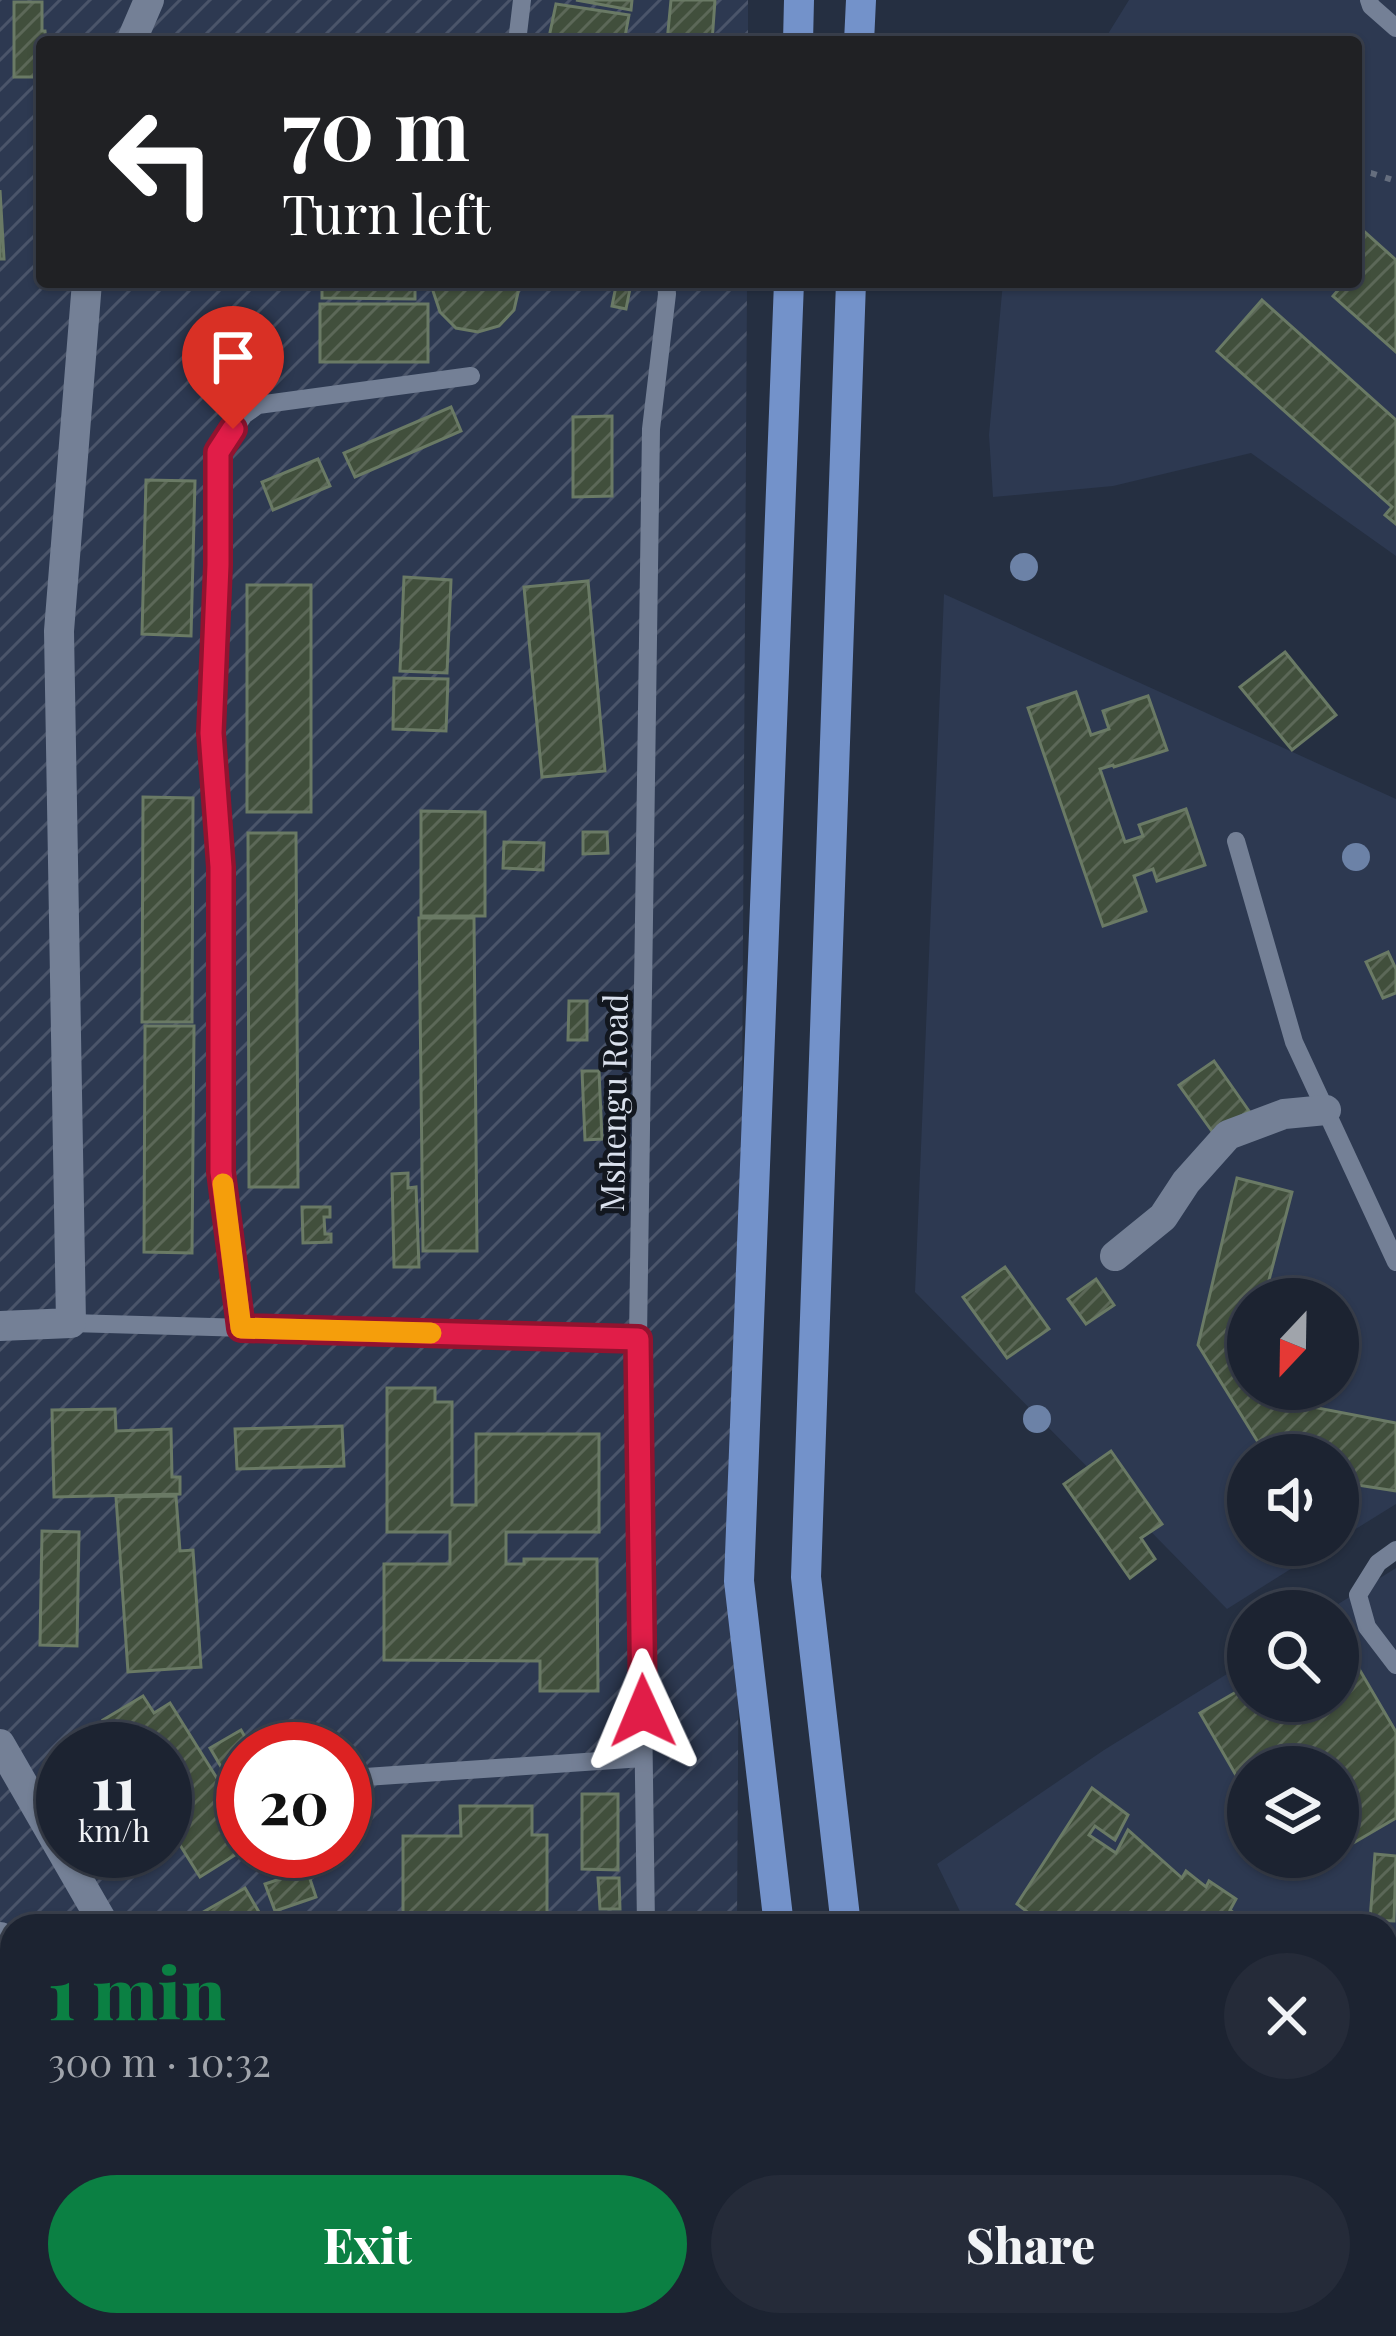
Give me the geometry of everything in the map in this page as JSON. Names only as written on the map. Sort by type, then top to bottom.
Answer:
[{"type":"main road","points":[[798,36],[799,0]]},
{"type":"main road","points":[[860,36],[861,0]]},
{"type":"main road","points":[[778,1914],[739,1581],[788,288]]},
{"type":"main road","points":[[845,1914],[806,1577],[851,288]]},
{"type":"street","points":[[134,36],[149,0]]},
{"type":"street","points":[[0,1326],[71,1323],[59,631],[88,288]]},
{"type":"street","points":[[1115,1256],[1162,1217],[1228,1136],[1284,1114],[1326,1110]]},
{"type":"street","points":[[0,1744],[98,1914]]},
{"type":"lane","points":[[518,36],[522,0]]},
{"type":"lane","points":[[1369,0],[1396,28]]},
{"type":"lane","name":"Mshengu Road","points":[[646,1914],[638,1339],[651,429],[666,288]]},
{"type":"lane","points":[[241,1328],[221,1172],[221,867],[211,733],[218,452],[258,405],[471,376]]},
{"type":"lane","points":[[1236,841],[1294,1042],[1396,1262]]},
{"type":"lane","points":[[71,1323],[638,1339]]},
{"type":"lane","points":[[1396,1550],[1378,1563],[1358,1595],[1367,1627],[1396,1665]]},
{"type":"lane","points":[[372,1776],[644,1757]]},
{"type":"path","points":[[1362,172],[1396,181]]},
{"type":"shaded area","points":[[0,0],[748,0],[748,36],[36,36],[36,288],[747,288],[737,1914],[0,1914]]},
{"type":"shaded area","points":[[1129,0],[1396,0],[1396,556],[1251,453],[1113,486],[993,497],[989,435],[1002,288],[1362,288],[1362,36],[1107,36]]},
{"type":"shaded area","points":[[944,594],[1396,799],[1396,1504],[1359,1527],[1359,1434],[1227,1434],[1227,1566],[1296,1566],[1257,1590],[1227,1590],[1227,1609],[915,1292]]},
{"type":"shaded area","points":[[1396,1568],[1396,1914],[961,1914],[937,1864],[1104,1750],[1227,1674],[1227,1722],[1359,1722],[1359,1591]]},
{"type":"building","points":[[576,0],[632,0],[631,10]]},
{"type":"building","points":[[671,0],[715,0],[712,36],[668,36]]},
{"type":"building","points":[[14,2],[42,2],[45,36],[36,36],[36,77],[14,77]]},
{"type":"building","points":[[556,4],[629,15],[625,36],[549,36]]},
{"type":"building","points":[[0,190],[4,259],[0,259]]},
{"type":"building","points":[[1362,229],[1396,260],[1396,352],[1333,296],[1340,288],[1362,288]]},
{"type":"building","points":[[322,288],[415,288],[415,299],[322,298]]},
{"type":"building","points":[[519,288],[514,310],[499,326],[478,332],[456,328],[440,312],[433,291]]},
{"type":"building","points":[[616,288],[630,289],[626,309],[612,306]]},
{"type":"building","points":[[1262,300],[1396,420],[1396,524],[1385,515],[1392,507],[1217,351]]},
{"type":"building","points":[[320,304],[428,304],[428,362],[320,362]]},
{"type":"building","points":[[451,407],[461,431],[355,477],[344,453]]},
{"type":"building","points":[[612,416],[612,496],[573,497],[573,417]]},
{"type":"building","points":[[318,459],[330,486],[273,510],[262,482]]},
{"type":"building","points":[[146,480],[195,481],[191,636],[142,634]]},
{"type":"building","points":[[404,577],[451,580],[447,673],[400,671]]},
{"type":"building","points":[[588,581],[605,771],[542,777],[524,587]]},
{"type":"building","points":[[247,585],[311,585],[311,812],[247,812]]},
{"type":"building","points":[[1285,652],[1336,715],[1292,750],[1240,687]]},
{"type":"building","points":[[394,678],[448,679],[446,731],[393,729]]},
{"type":"building","points":[[1076,692],[1091,735],[1109,729],[1103,711],[1148,696],[1167,750],[1100,769],[1125,842],[1143,836],[1139,825],[1186,809],[1205,865],[1157,881],[1153,869],[1134,876],[1146,911],[1103,926],[1028,708]]},
{"type":"building","points":[[143,797],[193,798],[192,1022],[142,1022]]},
{"type":"building","points":[[421,811],[485,812],[485,916],[421,916]]},
{"type":"building","points":[[583,832],[607,832],[608,853],[583,854]]},
{"type":"building","points":[[248,833],[296,833],[298,1187],[249,1187]]},
{"type":"building","points":[[504,842],[544,843],[543,870],[503,868]]},
{"type":"building","points":[[419,918],[474,918],[477,1251],[423,1251]]},
{"type":"building","points":[[1388,952],[1396,969],[1396,993],[1383,998],[1366,962]]},
{"type":"building","points":[[569,1001],[587,1001],[587,1040],[568,1040]]},
{"type":"building","points":[[145,1026],[194,1026],[192,1253],[144,1252]]},
{"type":"building","points":[[1214,1061],[1249,1111],[1214,1134],[1179,1085]]},
{"type":"building","points":[[582,1071],[599,1071],[602,1139],[585,1140]]},
{"type":"building","points":[[408,1173],[408,1188],[416,1187],[419,1267],[394,1267],[392,1174]]},
{"type":"building","points":[[1237,1178],[1292,1192],[1269,1278],[1227,1278],[1227,1392],[1198,1345]]},
{"type":"building","points":[[302,1207],[330,1207],[330,1217],[324,1217],[325,1234],[331,1234],[331,1242],[303,1243]]},
{"type":"building","points":[[1005,1267],[1049,1329],[1007,1358],[963,1297]]},
{"type":"building","points":[[1096,1279],[1114,1305],[1086,1324],[1068,1299]]},
{"type":"building","points":[[387,1388],[435,1388],[435,1402],[452,1402],[452,1505],[476,1505],[476,1434],[599,1434],[599,1532],[506,1532],[506,1564],[524,1564],[524,1559],[597,1559],[598,1691],[540,1691],[540,1661],[384,1660],[384,1564],[450,1564],[450,1532],[387,1532]]},
{"type":"building","points":[[115,1409],[116,1431],[171,1429],[172,1477],[180,1477],[180,1494],[54,1497],[52,1410]]},
{"type":"building","points":[[1238,1410],[1328,1410],[1396,1423],[1396,1491],[1359,1485],[1359,1434],[1253,1434]]},
{"type":"building","points":[[342,1426],[344,1466],[237,1469],[235,1429]]},
{"type":"building","points":[[1111,1451],[1162,1524],[1141,1538],[1155,1559],[1130,1578],[1064,1484]]},
{"type":"building","points":[[176,1496],[180,1551],[193,1550],[201,1667],[128,1672],[116,1497]]},
{"type":"building","points":[[42,1531],[79,1532],[77,1646],[40,1645]]},
{"type":"building","points":[[1359,1669],[1396,1732],[1396,1818],[1359,1840],[1359,1746],[1227,1746],[1227,1760],[1200,1713],[1227,1697],[1227,1722],[1359,1722]]},
{"type":"building","points":[[143,1696],[154,1713],[170,1703],[182,1722],[104,1722]]},
{"type":"building","points":[[192,1738],[216,1777],[216,1867],[200,1877],[192,1864]]},
{"type":"building","points":[[1092,1788],[1128,1815],[1115,1840],[1095,1826],[1089,1835],[1116,1853],[1128,1830],[1182,1878],[1186,1871],[1206,1887],[1209,1881],[1236,1899],[1230,1910],[1235,1914],[1030,1914],[1017,1904]]},
{"type":"building","points":[[582,1794],[618,1794],[618,1870],[582,1869]]},
{"type":"building","points":[[460,1806],[532,1806],[532,1835],[547,1835],[547,1914],[403,1914],[403,1836],[461,1836]]},
{"type":"building","points":[[1375,1854],[1396,1856],[1394,1914],[1370,1914]]},
{"type":"building","points":[[310,1878],[316,1897],[275,1911],[265,1884]]},
{"type":"building","points":[[598,1878],[619,1878],[620,1909],[600,1909]]},
{"type":"building","points":[[245,1888],[260,1914],[200,1914]]},
{"type":"slow traffic","points":[[223,1184],[241,1328],[431,1333]]},
{"type":"route","points":[[233,429],[218,452],[211,733],[221,867],[221,1172],[241,1328],[638,1339],[643,1711]]}]
